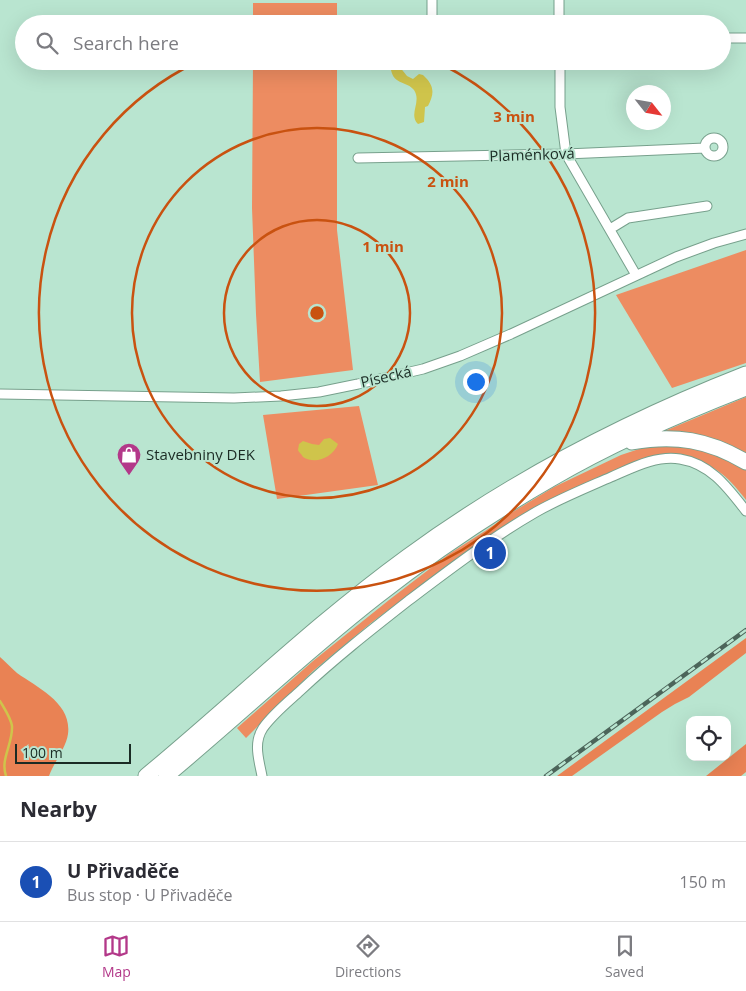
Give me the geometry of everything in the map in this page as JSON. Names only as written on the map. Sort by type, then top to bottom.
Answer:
[{"type":"highway","points":[[146,776],[335,614],[407,557],[447,529],[546,468],[602,438],[671,405],[746,374]]},
{"type":"highway","points":[[166,776],[344,623],[453,540],[552,478],[609,448],[677,416],[746,388]]},
{"type":"highway","points":[[609,448],[646,440],[685,439],[709,444],[746,462]]},
{"type":"street","points":[[432,0],[432,15]]},
{"type":"street","points":[[559,0],[559,15]]},
{"type":"street","points":[[731,38],[746,38]]},
{"type":"street","points":[[560,70],[560,107],[566,154],[636,275]]},
{"type":"street","name":"Plaménková","points":[[358,158],[566,154],[705,148]]},
{"type":"street","points":[[610,229],[628,218],[707,206]]},
{"type":"street","name":"Písecká","points":[[0,394],[234,398],[319,392],[358,384],[422,369],[460,356],[676,256],[714,242],[746,234]]},
{"type":"street","points":[[262,776],[257,752],[258,740],[263,729],[276,714],[322,670],[388,617],[461,561],[537,512],[583,489],[626,471],[654,460],[667,458],[692,462],[714,474],[725,484],[746,512]]},
{"type":"shaded area","points":[[253,3],[337,3],[337,15],[253,15]]},
{"type":"shaded area","points":[[253,70],[337,70],[337,230],[353,370],[260,382],[252,208]]},
{"type":"shaded area","points":[[391,70],[402,70],[407,76],[413,79],[419,74],[423,75],[429,82],[432,89],[432,97],[428,106],[425,107],[424,122],[418,124],[415,120],[414,112],[417,99],[414,90],[398,81]]},
{"type":"shaded area","points":[[746,250],[746,363],[672,388],[616,295]]},
{"type":"shaded area","points":[[746,397],[746,457],[655,435]]},
{"type":"shaded area","points":[[359,406],[378,485],[277,499],[263,415]]},
{"type":"shaded area","points":[[330,438],[338,444],[332,453],[324,458],[318,460],[308,459],[303,457],[298,450],[299,444],[303,441],[319,445],[324,439]]},
{"type":"shaded area","points":[[666,443],[709,449],[746,468],[746,500],[725,477],[704,463],[685,458],[665,456],[644,458],[546,502],[499,530],[371,623],[313,671],[246,738],[237,728],[313,661],[449,554],[554,487],[621,455],[648,446]]},
{"type":"shaded area","points":[[746,638],[746,653],[689,697],[662,712],[572,776],[557,776]]},
{"type":"shaded area","points":[[0,657],[17,673],[52,698],[65,714],[68,723],[67,739],[49,776],[0,776]]},
{"type":"shaded area","points":[[746,744],[746,772],[741,776],[706,776],[725,761],[731,761],[731,756]]},
{"type":"waterway","points":[[0,701],[9,716],[12,726],[5,764],[6,776]]},
{"type":"railway","points":[[546,776],[746,630]]},
{"type":"place","name":"Stavebniny DEK","points":[[129,476]]},
{"type":"place","name":"U Přivaděče","points":[[490,553]]}]
